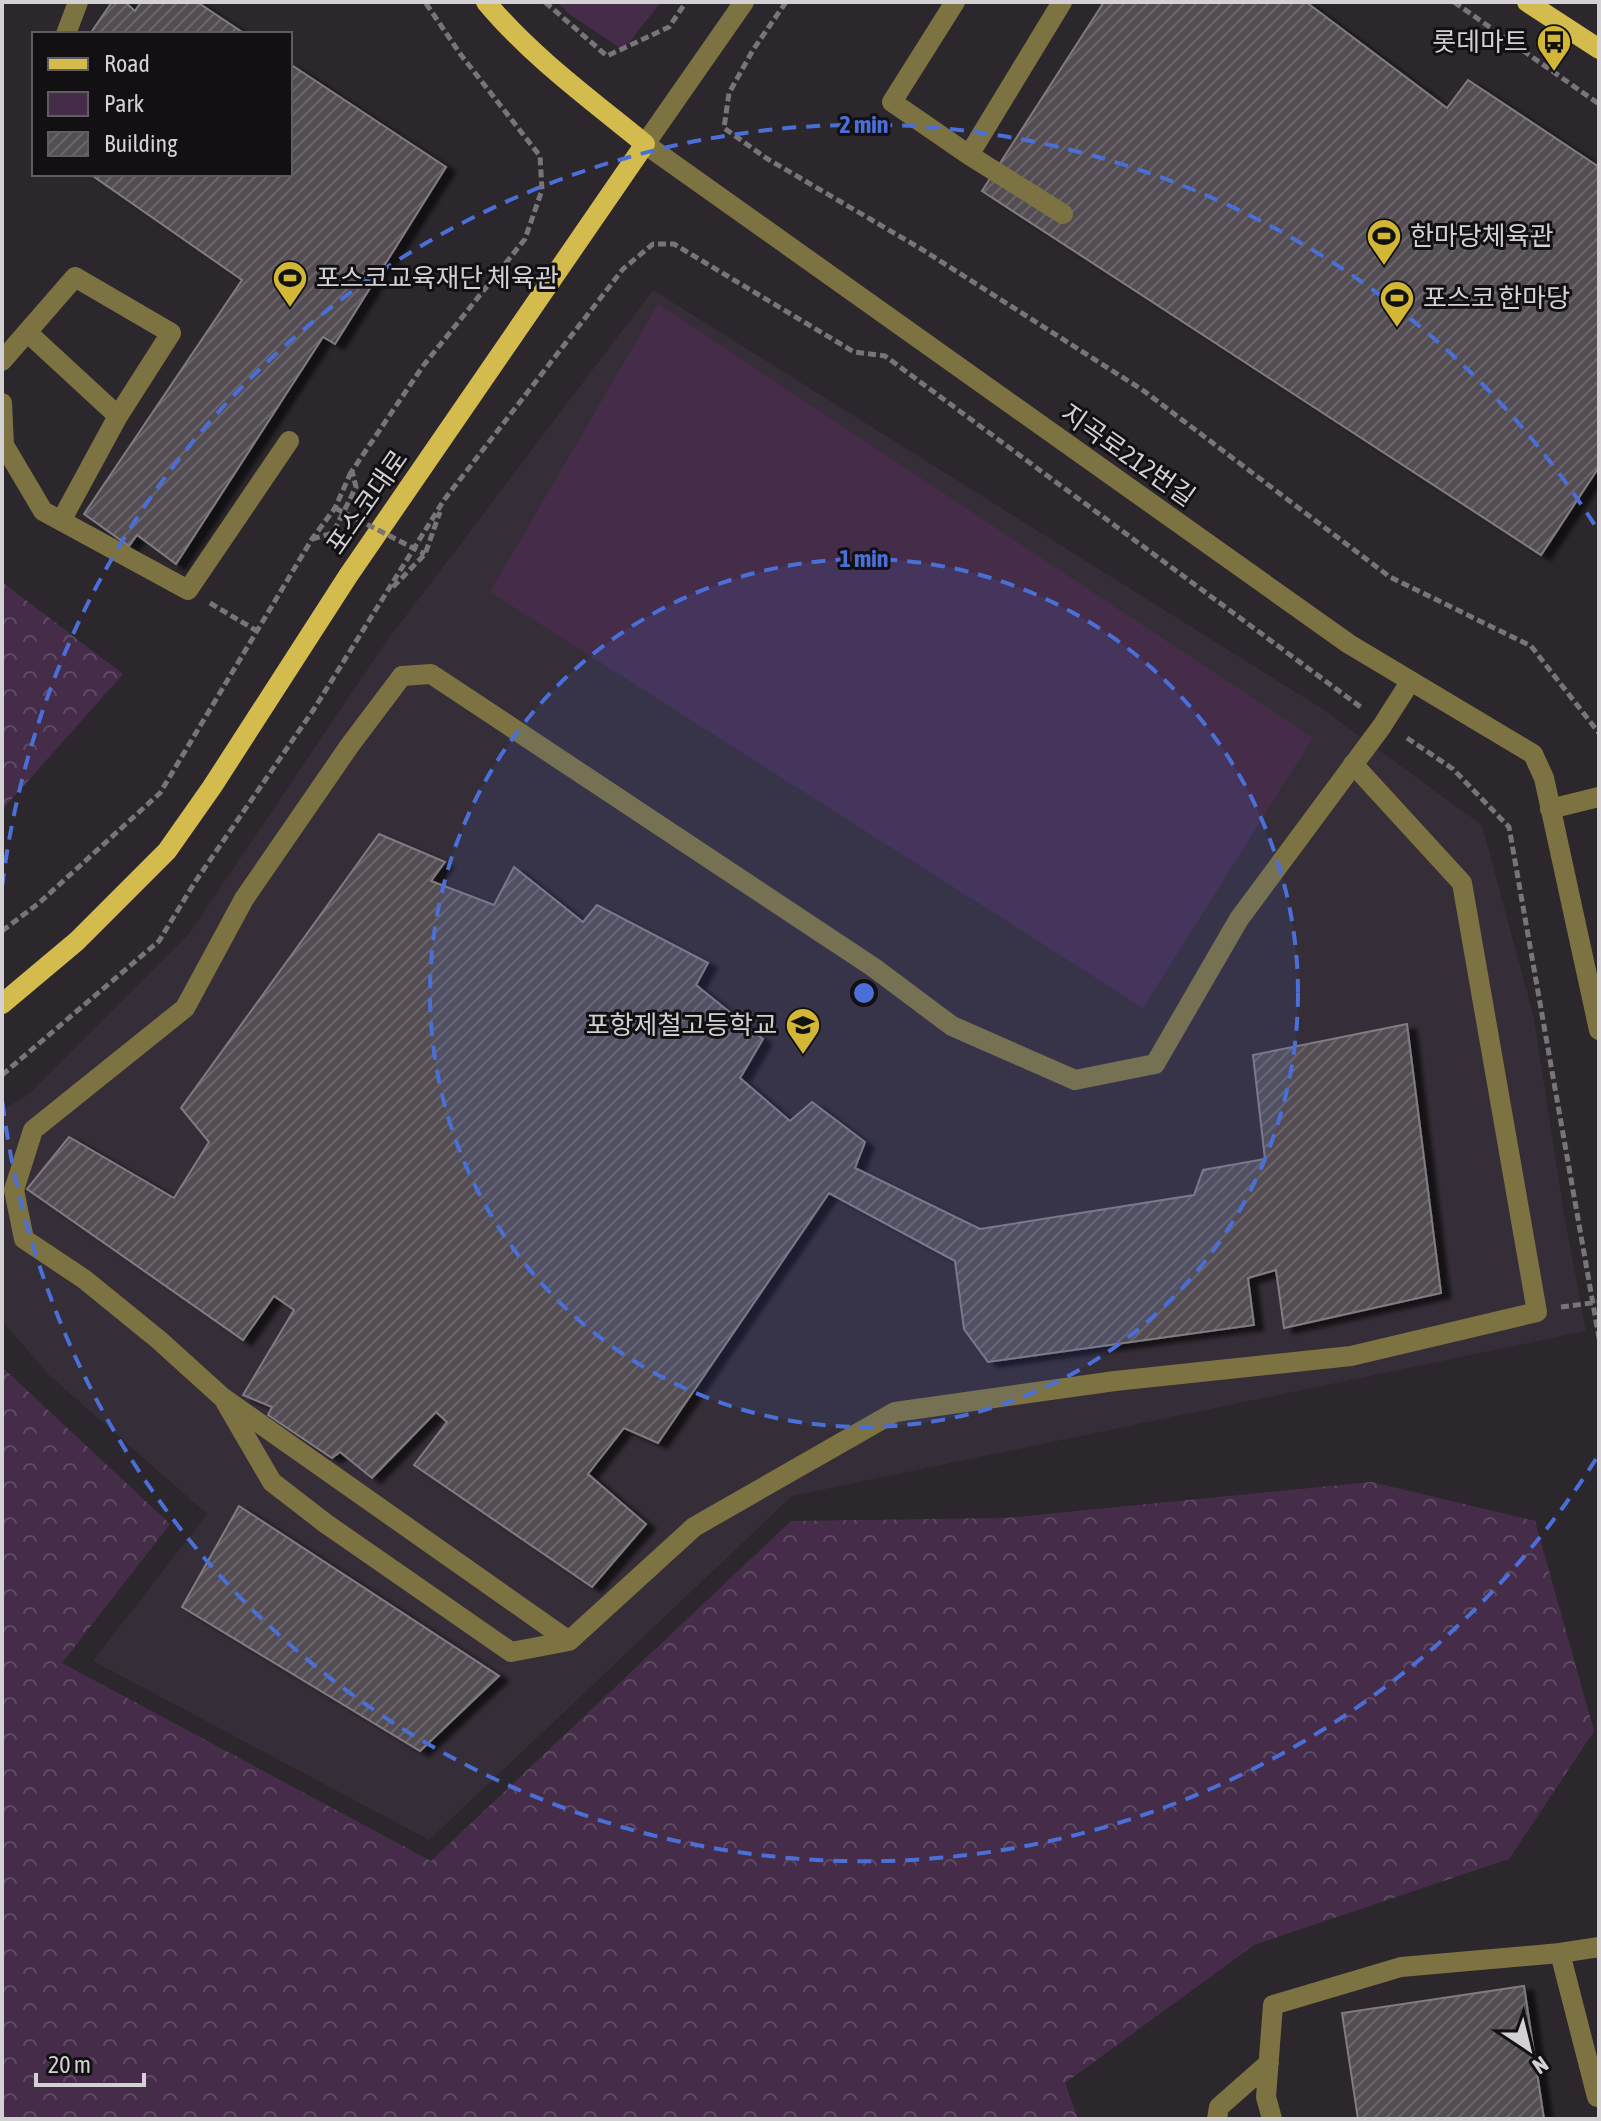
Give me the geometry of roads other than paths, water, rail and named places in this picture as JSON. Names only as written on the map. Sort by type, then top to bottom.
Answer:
[{"type":"main road","name":"지곡로212번길","points":[[486,2],[533,52],[645,144]]},
{"type":"main road","points":[[1527,2],[1599,49]]},
{"type":"main road","name":"포스코대로","points":[[2,1004],[77,941],[167,851],[212,787],[348,576],[645,144]]},
{"type":"street","points":[[67,32],[78,2]]},
{"type":"street","name":"포스코대로","points":[[645,144],[744,2]]},
{"type":"street","points":[[955,2],[892,102],[1063,214]]},
{"type":"street","points":[[969,155],[1062,2]]},
{"type":"street","name":"지곡로212번길","points":[[645,144],[1330,631],[1533,754],[1544,778],[1599,1030]]},
{"type":"street","points":[[2,361],[75,277],[171,333],[118,416],[61,521]]},
{"type":"street","points":[[27,332],[118,416]]},
{"type":"street","points":[[2,403],[4,445],[43,511],[188,590],[289,441]]},
{"type":"street","points":[[569,1641],[222,1397],[84,1279],[24,1239],[14,1190],[33,1130],[185,1008],[244,899],[332,770],[402,676],[431,674],[873,967],[952,1026],[1075,1080],[1155,1064],[1239,919],[1410,682]]},
{"type":"street","points":[[222,1397],[272,1482],[325,1523],[511,1652],[569,1641],[694,1527],[895,1412],[1115,1381],[1351,1356],[1537,1312],[1462,883],[1353,764]]},
{"type":"street","points":[[1550,809],[1599,797]]},
{"type":"street","points":[[1272,2119],[1266,2097],[1273,2005],[1401,1967],[1599,1947]]},
{"type":"street","points":[[1560,1953],[1597,2097]]},
{"type":"street","points":[[1217,2119],[1219,2107],[1269,2063]]},
{"type":"place","name":"롯데마트","points":[[1554,73]]},
{"type":"place","name":"한마당체육관","points":[[1384,267]]},
{"type":"place","name":"포스코교육재단 체육관","points":[[290,309]]},
{"type":"place","name":"포스코 한마당","points":[[1397,329]]},
{"type":"place","name":"포항제철고등학교","points":[[803,1056]]}]
